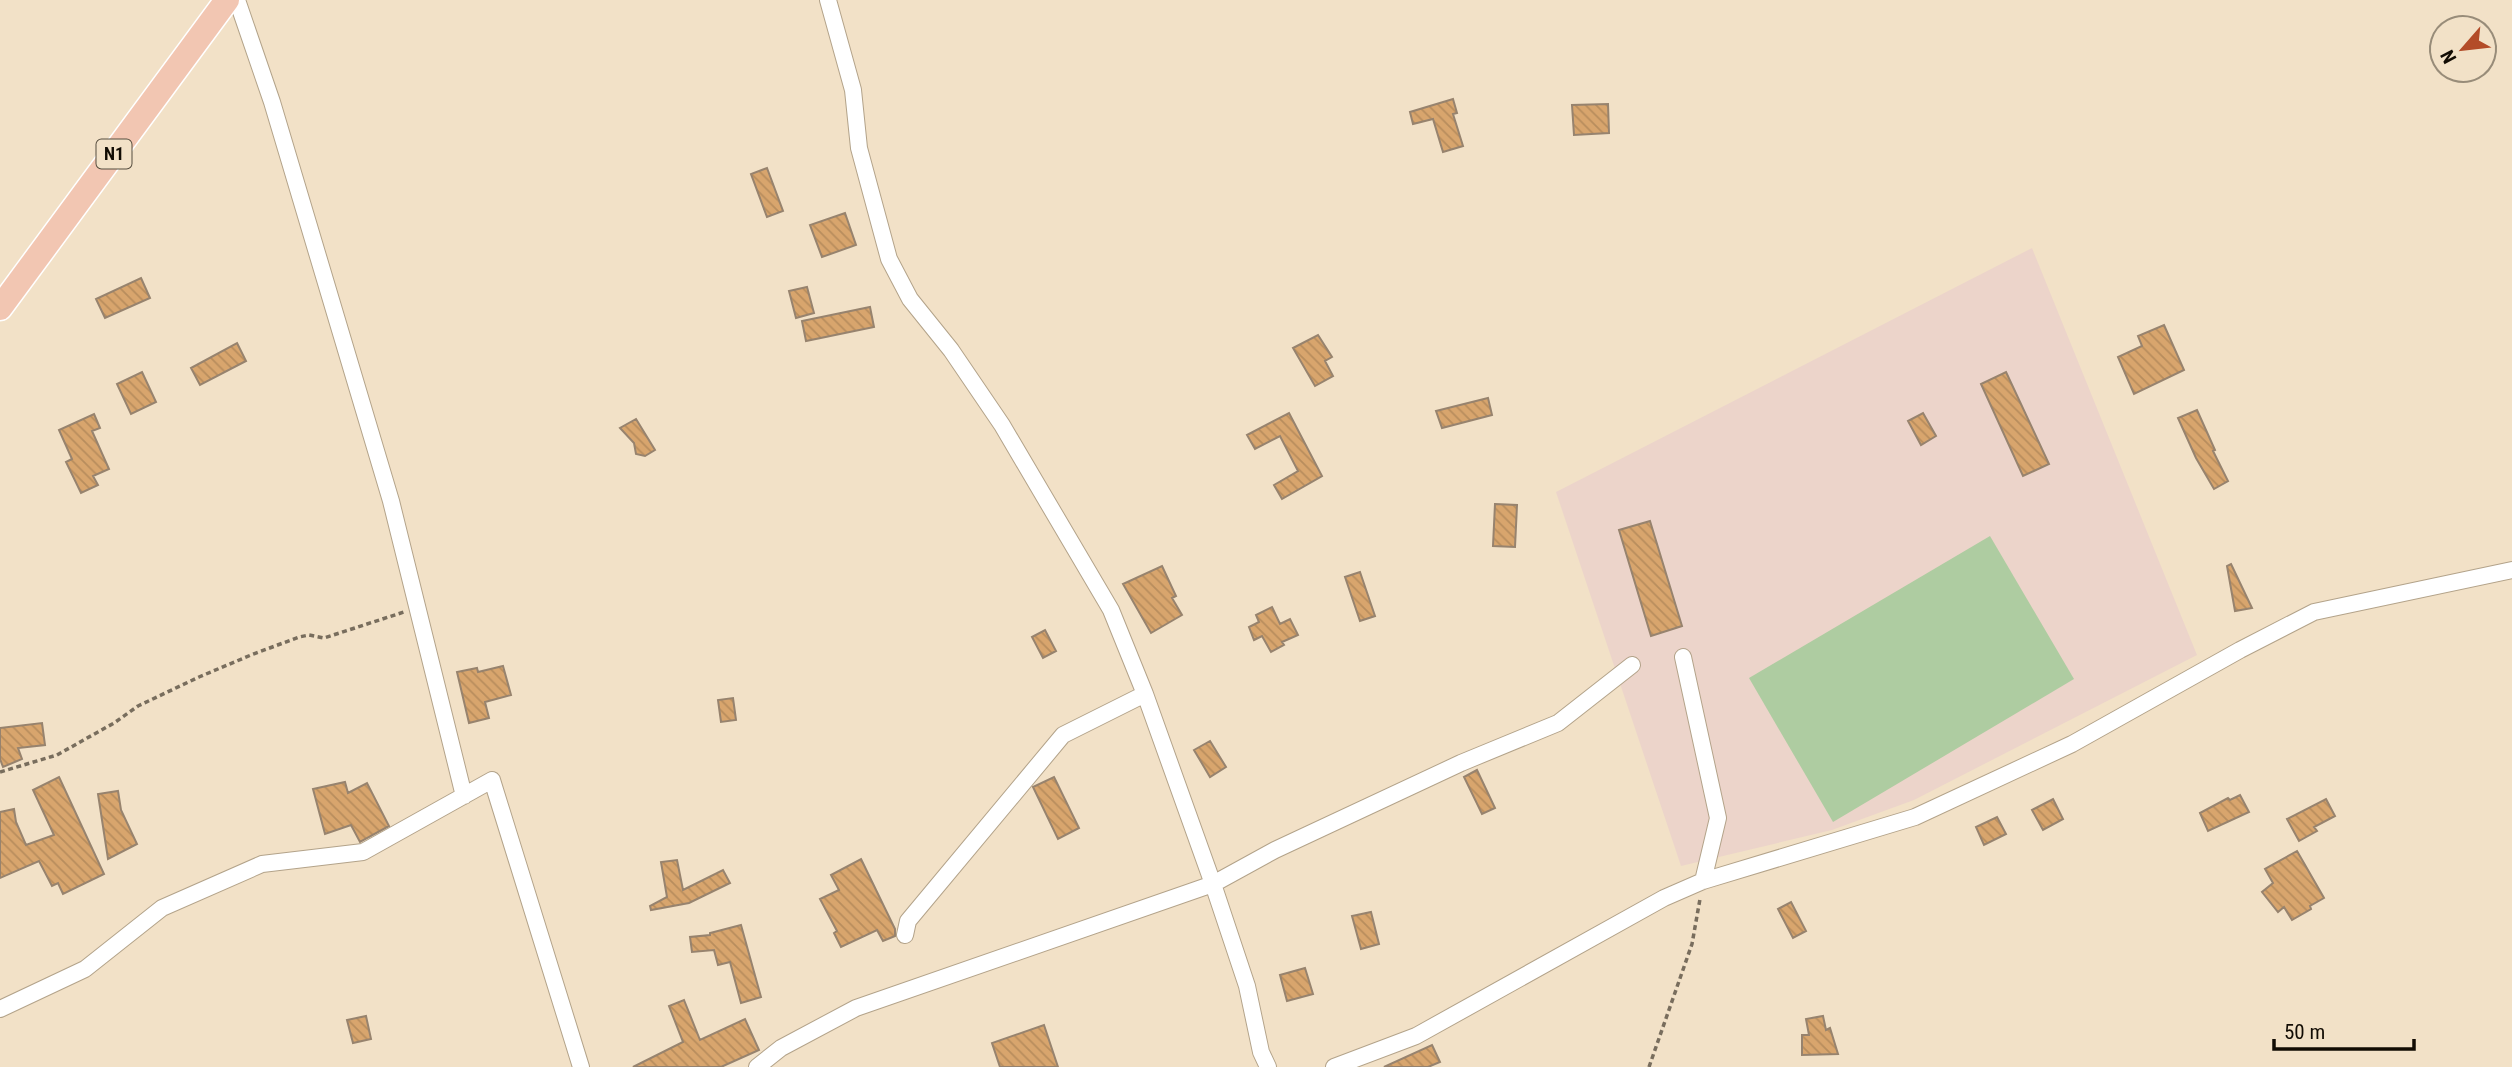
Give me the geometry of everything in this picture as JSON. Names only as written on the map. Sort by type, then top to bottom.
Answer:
[{"type":"highway","name":"N1","points":[[0,308],[227,0]]},
{"type":"street","points":[[237,0],[272,102],[391,501],[464,796]]},
{"type":"street","points":[[828,0],[853,90],[862,160],[889,259],[910,299],[951,350],[1002,425],[1111,610],[1145,694],[1213,884],[1247,986],[1261,1052],[1268,1067]]},
{"type":"street","points":[[1334,1067],[1416,1035],[1664,898],[1703,881],[1915,817],[2072,744],[2314,612],[2512,570]]},
{"type":"street","points":[[1684,656],[1718,818],[1703,881]]},
{"type":"street","points":[[757,1067],[781,1048],[856,1008],[1213,884],[1275,850],[1461,763],[1558,723],[1632,664]]},
{"type":"street","points":[[905,935],[908,921],[1063,735],[1145,694]]},
{"type":"street","points":[[0,1009],[85,969],[162,908],[262,864],[363,852],[492,780],[580,1067]]},
{"type":"path","points":[[0,772],[57,755],[114,723],[138,706],[251,655],[299,637],[309,635],[324,638],[417,608]]},
{"type":"path","points":[[1649,1067],[1692,944],[1703,881]]},
{"type":"shaded area","points":[[2032,248],[2197,655],[1914,800],[1832,830],[1681,866],[1556,492]]},
{"type":"green space","points":[[1990,536],[2074,679],[1833,822],[1749,678]]},
{"type":"building","points":[[1453,99],[1457,113],[1453,114],[1463,146],[1443,152],[1433,119],[1413,124],[1410,112]]},
{"type":"building","points":[[1608,104],[1609,133],[1574,135],[1572,105]]},
{"type":"building","points":[[767,168],[783,211],[767,217],[751,174]]},
{"type":"building","points":[[845,213],[856,245],[822,257],[810,225]]},
{"type":"building","points":[[141,278],[150,298],[105,318],[96,299]]},
{"type":"building","points":[[807,287],[814,313],[796,318],[789,291]]},
{"type":"building","points":[[870,307],[874,327],[806,341],[802,321]]},
{"type":"building","points":[[2164,325],[2184,370],[2134,394],[2118,357],[2142,346],[2138,336]]},
{"type":"building","points":[[1318,335],[1332,357],[1325,361],[1333,376],[1315,386],[1293,348]]},
{"type":"building","points":[[237,343],[246,361],[200,385],[191,368]]},
{"type":"building","points":[[142,372],[156,402],[131,414],[117,384]]},
{"type":"building","points":[[2006,372],[2049,464],[2023,476],[1981,384]]},
{"type":"building","points":[[1488,398],[1492,415],[1442,428],[1436,411]]},
{"type":"building","points":[[2197,410],[2228,481],[2214,489],[2178,418]]},
{"type":"building","points":[[1289,413],[1322,476],[1282,499],[1274,485],[1298,471],[1280,436],[1255,449],[1247,435]]},
{"type":"building","points":[[1923,413],[1936,436],[1921,445],[1908,421]]},
{"type":"building","points":[[94,414],[100,428],[92,431],[109,469],[93,476],[98,485],[81,493],[66,462],[72,459],[59,430]]},
{"type":"building","points":[[636,419],[655,450],[645,456],[636,454],[634,443],[620,428]]},
{"type":"building","points":[[1495,504],[1517,505],[1515,547],[1493,546]]},
{"type":"building","points":[[1650,521],[1682,626],[1651,636],[1619,530]]},
{"type":"building","points":[[2231,564],[2252,608],[2235,611],[2227,566]]},
{"type":"building","points":[[1162,566],[1176,596],[1172,598],[1182,615],[1151,633],[1123,584]]},
{"type":"building","points":[[1360,572],[1375,616],[1360,621],[1345,577]]},
{"type":"building","points":[[1272,607],[1280,624],[1290,619],[1298,635],[1282,642],[1284,645],[1271,652],[1262,636],[1254,640],[1249,627],[1259,622],[1256,615]]},
{"type":"building","points":[[1045,630],[1056,651],[1043,658],[1032,637]]},
{"type":"building","points":[[503,666],[511,695],[485,702],[489,718],[469,723],[457,672],[477,668],[478,672]]},
{"type":"building","points":[[733,698],[736,720],[721,722],[718,700]]},
{"type":"building","points":[[42,723],[45,745],[18,748],[22,759],[3,767],[0,759],[0,728]]},
{"type":"building","points":[[1210,741],[1226,767],[1210,777],[1194,750]]},
{"type":"building","points":[[1477,770],[1495,808],[1482,814],[1464,777]]},
{"type":"building","points":[[59,777],[104,874],[63,894],[58,883],[52,886],[39,861],[0,878],[0,812],[14,809],[16,822],[26,845],[54,835],[33,790]]},
{"type":"building","points":[[1054,777],[1079,828],[1058,839],[1033,787]]},
{"type":"building","points":[[345,782],[348,793],[367,783],[389,826],[360,842],[351,825],[325,834],[313,789]]},
{"type":"building","points":[[118,791],[121,810],[137,844],[108,859],[98,794]]},
{"type":"building","points":[[2240,795],[2249,812],[2208,831],[2200,813],[2228,798],[2230,800]]},
{"type":"building","points":[[2053,799],[2063,819],[2043,830],[2032,810]]},
{"type":"building","points":[[2326,799],[2335,816],[2314,827],[2317,831],[2299,841],[2287,819]]},
{"type":"building","points":[[1997,817],[2006,834],[1984,845],[1976,827]]},
{"type":"building","points":[[2297,851],[2324,898],[2292,920],[2284,907],[2278,912],[2262,892],[2273,883],[2265,869]]},
{"type":"building","points":[[861,859],[895,929],[895,936],[883,941],[877,930],[841,947],[834,933],[837,931],[820,899],[839,890],[831,875]]},
{"type":"building","points":[[677,860],[683,890],[723,870],[730,883],[689,903],[651,910],[650,906],[667,897],[661,862]]},
{"type":"building","points":[[1791,902],[1806,931],[1793,938],[1778,909]]},
{"type":"building","points":[[1371,912],[1379,944],[1361,949],[1352,916]]},
{"type":"building","points":[[741,925],[761,997],[741,1003],[730,962],[718,965],[714,950],[692,952],[690,937],[710,935]]},
{"type":"building","points":[[1305,968],[1313,994],[1287,1001],[1280,975]]},
{"type":"building","points":[[684,1000],[700,1040],[745,1019],[759,1050],[721,1067],[633,1067],[683,1042],[669,1006]]},
{"type":"building","points":[[366,1016],[371,1039],[353,1043],[347,1020]]},
{"type":"building","points":[[1823,1016],[1826,1030],[1830,1028],[1838,1054],[1802,1055],[1802,1035],[1809,1035],[1806,1019]]},
{"type":"building","points":[[1044,1025],[1058,1067],[1000,1067],[992,1043]]},
{"type":"building","points":[[1432,1045],[1440,1062],[1428,1067],[1384,1067]]}]
